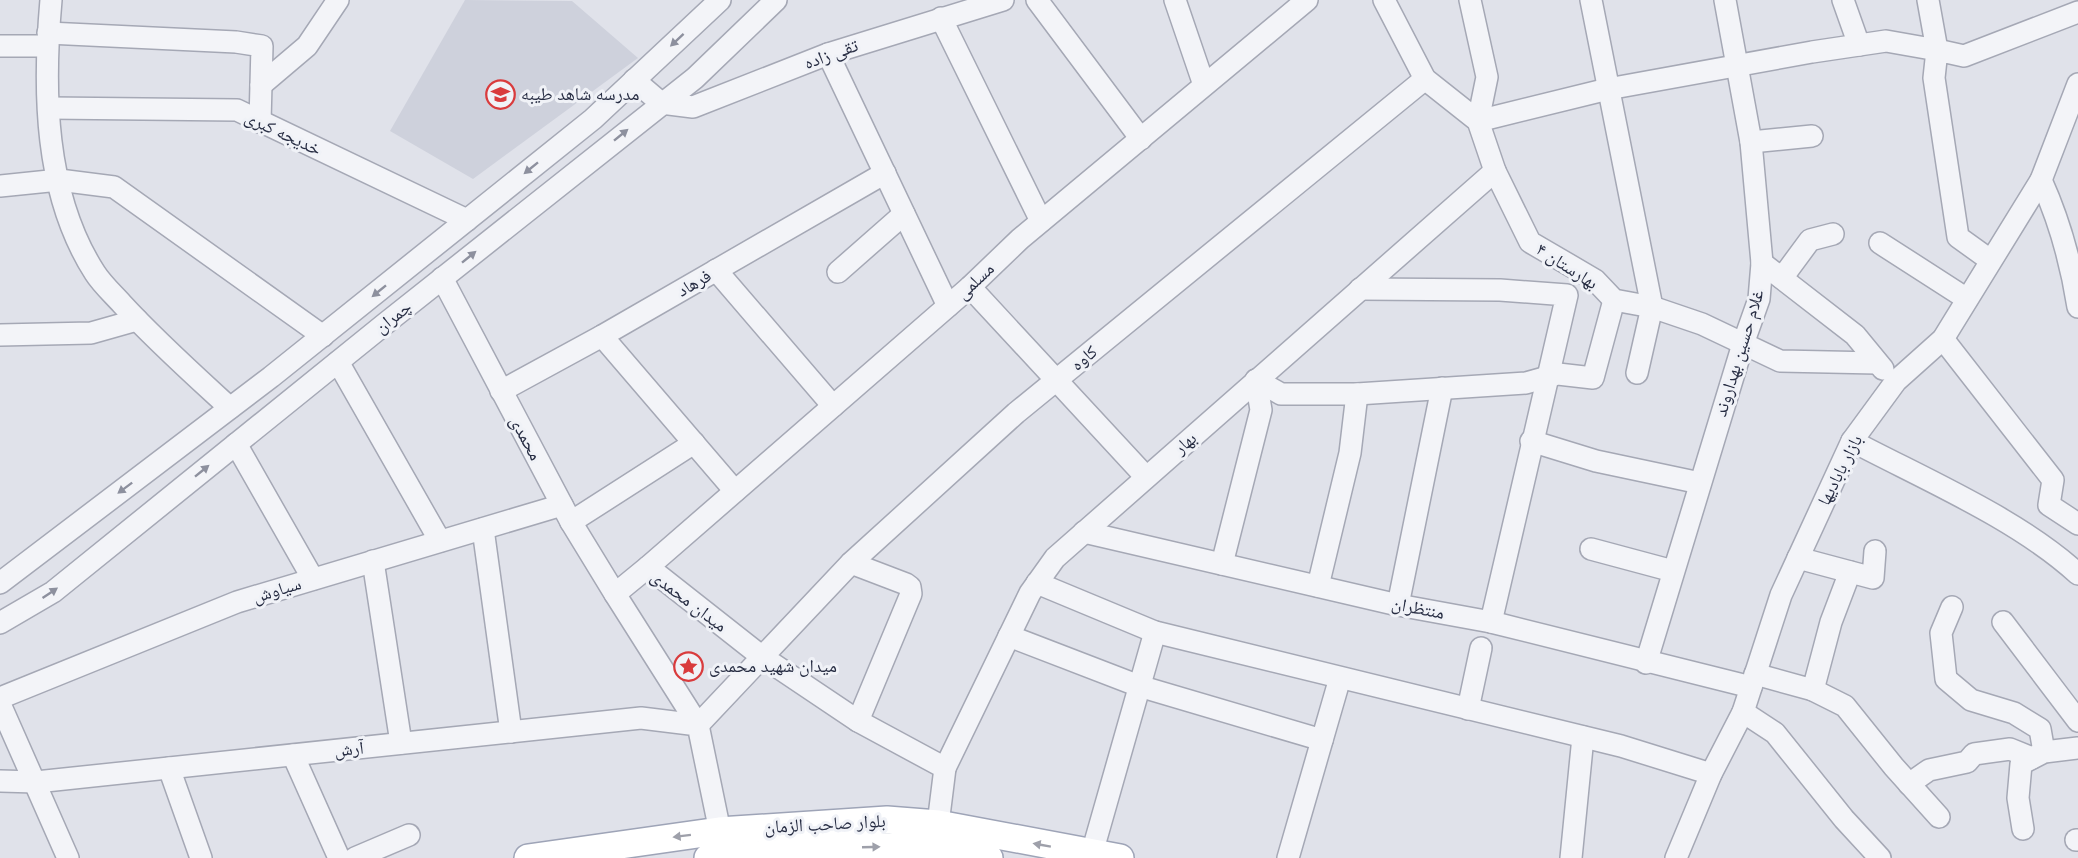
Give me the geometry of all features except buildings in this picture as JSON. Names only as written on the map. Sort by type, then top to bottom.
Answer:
[{"type":"main road","name":"بلوار صاحب الزمان","points":[[528,858],[718,848],[887,820],[938,824],[1120,858]]},
{"type":"main road","name":"بلوار صاحب الزمان","points":[[718,848],[782,855],[876,847],[935,848],[989,858]]},
{"type":"street","points":[[51,0],[47,40],[50,131],[64,211],[95,274],[137,320],[230,408]]},
{"type":"street","points":[[261,86],[308,46],[338,0]]},
{"type":"street","name":"چمران","points":[[0,583],[323,336],[593,119],[720,0]]},
{"type":"street","name":"چمران","points":[[0,623],[53,592],[442,278],[695,78],[776,0]]},
{"type":"street","name":"تقی زاده","points":[[661,103],[693,107],[828,54],[1003,0]]},
{"type":"street","points":[[1037,0],[1141,139]]},
{"type":"street","points":[[1175,0],[1204,85]]},
{"type":"street","name":"مسلمی","points":[[648,567],[970,287],[1041,221],[1307,0]]},
{"type":"street","points":[[1384,0],[1425,79],[1478,121]]},
{"type":"street","points":[[1470,0],[1487,77],[1478,121]]},
{"type":"street","points":[[1591,0],[1652,307],[1637,373]]},
{"type":"street","name":"غلام حسین بهداروند","points":[[1646,663],[1743,344],[1759,299],[1762,263],[1750,142],[1725,0]]},
{"type":"street","points":[[1843,0],[1859,45]]},
{"type":"street","points":[[1928,0],[1937,50],[1934,78],[1958,237],[1990,260]]},
{"type":"street","points":[[1478,121],[1608,89],[1886,41],[1964,56],[2078,12]]},
{"type":"street","points":[[941,18],[1041,221]]},
{"type":"street","points":[[0,46],[47,40],[236,42],[262,46],[260,122]]},
{"type":"street","points":[[828,54],[948,306]]},
{"type":"street","name":"کاوه","points":[[761,656],[851,563],[1016,413],[1425,79]]},
{"type":"street","points":[[634,80],[661,103]]},
{"type":"street","name":"بازار بابادیها","points":[[1676,858],[1712,774],[1743,712],[1781,595],[1852,441],[1896,381],[1943,339],[2041,180],[2078,84]]},
{"type":"street","name":"خدیجه کبری","points":[[49,108],[237,110],[467,220]]},
{"type":"street","name":"بهارستان ۴","points":[[1478,121],[1495,171],[1530,242],[1595,280],[1614,300],[1652,307],[1702,324],[1779,361],[1876,363]]},
{"type":"street","points":[[1750,142],[1812,136]]},
{"type":"street","name":"بهار","points":[[938,824],[945,768],[1009,636],[1037,583],[1055,558],[1495,171]]},
{"type":"street","name":"فرهاد","points":[[501,391],[602,336],[885,173]]},
{"type":"street","points":[[0,186],[59,180],[114,187],[323,336]]},
{"type":"street","points":[[2041,180],[2072,262],[2078,307]]},
{"type":"street","points":[[838,272],[904,214]]},
{"type":"street","points":[[1782,278],[1810,240],[1833,234]]},
{"type":"street","points":[[1880,243],[1967,299]]},
{"type":"street","points":[[1762,263],[1855,334],[1876,363],[1896,381]]},
{"type":"street","points":[[716,270],[833,406]]},
{"type":"street","name":"محمدی","points":[[442,278],[566,513],[615,594]]},
{"type":"street","points":[[970,287],[1146,477]]},
{"type":"street","points":[[1360,290],[1500,290],[1567,295],[1491,622]]},
{"type":"street","points":[[1256,380],[1281,394],[1357,394],[1526,383],[1558,374],[1593,378],[1614,300]]},
{"type":"street","points":[[0,335],[90,333],[137,320]]},
{"type":"street","points":[[602,336],[735,491]]},
{"type":"street","points":[[1943,339],[2053,480],[2049,505],[2078,524]]},
{"type":"street","points":[[338,362],[440,541]]},
{"type":"street","points":[[1222,564],[1261,410],[1256,380]]},
{"type":"street","points":[[1398,605],[1442,388]]},
{"type":"street","points":[[1318,586],[1350,453],[1357,394]]},
{"type":"street","points":[[1532,441],[1596,461],[1700,483]]},
{"type":"street","points":[[1852,441],[1996,517],[2059,556],[2078,574]]},
{"type":"street","name":"سیاوش","points":[[0,698],[237,602],[483,529],[566,513],[694,443]]},
{"type":"street","points":[[236,444],[313,579]]},
{"type":"street","points":[[483,529],[511,732]]},
{"type":"street","name":"منتظران","points":[[1084,532],[1398,605],[1491,622],[1646,663],[1813,690],[1845,706],[1939,817]]},
{"type":"street","points":[[1591,549],[1673,571]]},
{"type":"street","points":[[1798,558],[1873,578],[1875,551]]},
{"type":"street","points":[[373,561],[401,743]]},
{"type":"street","points":[[851,563],[906,584],[910,587],[911,594],[858,721]]},
{"type":"street","name":"میدان محمدی","points":[[615,594],[648,567],[761,656],[858,721],[945,768]]},
{"type":"street","points":[[1813,690],[1831,622],[1850,572]]},
{"type":"street","points":[[1037,583],[1155,632],[1583,737],[1712,774]]},
{"type":"street","points":[[615,594],[698,726],[718,848]]},
{"type":"street","points":[[1952,607],[1941,633],[1946,679],[1971,700],[2014,713],[2040,729],[2038,755]]},
{"type":"street","points":[[2003,622],[2078,721]]},
{"type":"street","points":[[1092,854],[1155,632]]},
{"type":"street","points":[[1009,636],[1139,686],[1322,740]]},
{"type":"street","points":[[1468,709],[1481,648]]},
{"type":"street","points":[[698,726],[761,656]]},
{"type":"street","points":[[1288,858],[1340,678]]},
{"type":"street","points":[[0,704],[68,858]]},
{"type":"street","points":[[1743,712],[1775,733],[1844,819],[1880,858]]},
{"type":"street","name":"آرش","points":[[0,781],[36,782],[641,718],[698,726]]},
{"type":"street","points":[[1571,858],[1583,737]]},
{"type":"street","points":[[2023,829],[2018,798],[2021,764],[2038,755],[2078,748]]},
{"type":"street","points":[[1909,784],[1929,770],[1967,762],[1974,754],[2010,749],[2038,755]]},
{"type":"street","points":[[293,755],[339,858]]},
{"type":"street","points":[[169,768],[201,858]]},
{"type":"street","points":[[355,858],[409,835]]},
{"type":"shaded area","name":"مدرسه شاهد طیبه","points":[[465,0],[572,1],[638,58],[473,179],[390,131]]},
{"type":"place","name":"مدرسه شاهد طیبه","points":[[500,94]]},
{"type":"place","name":"میدان شهید محمدی","points":[[688,666]]}]
